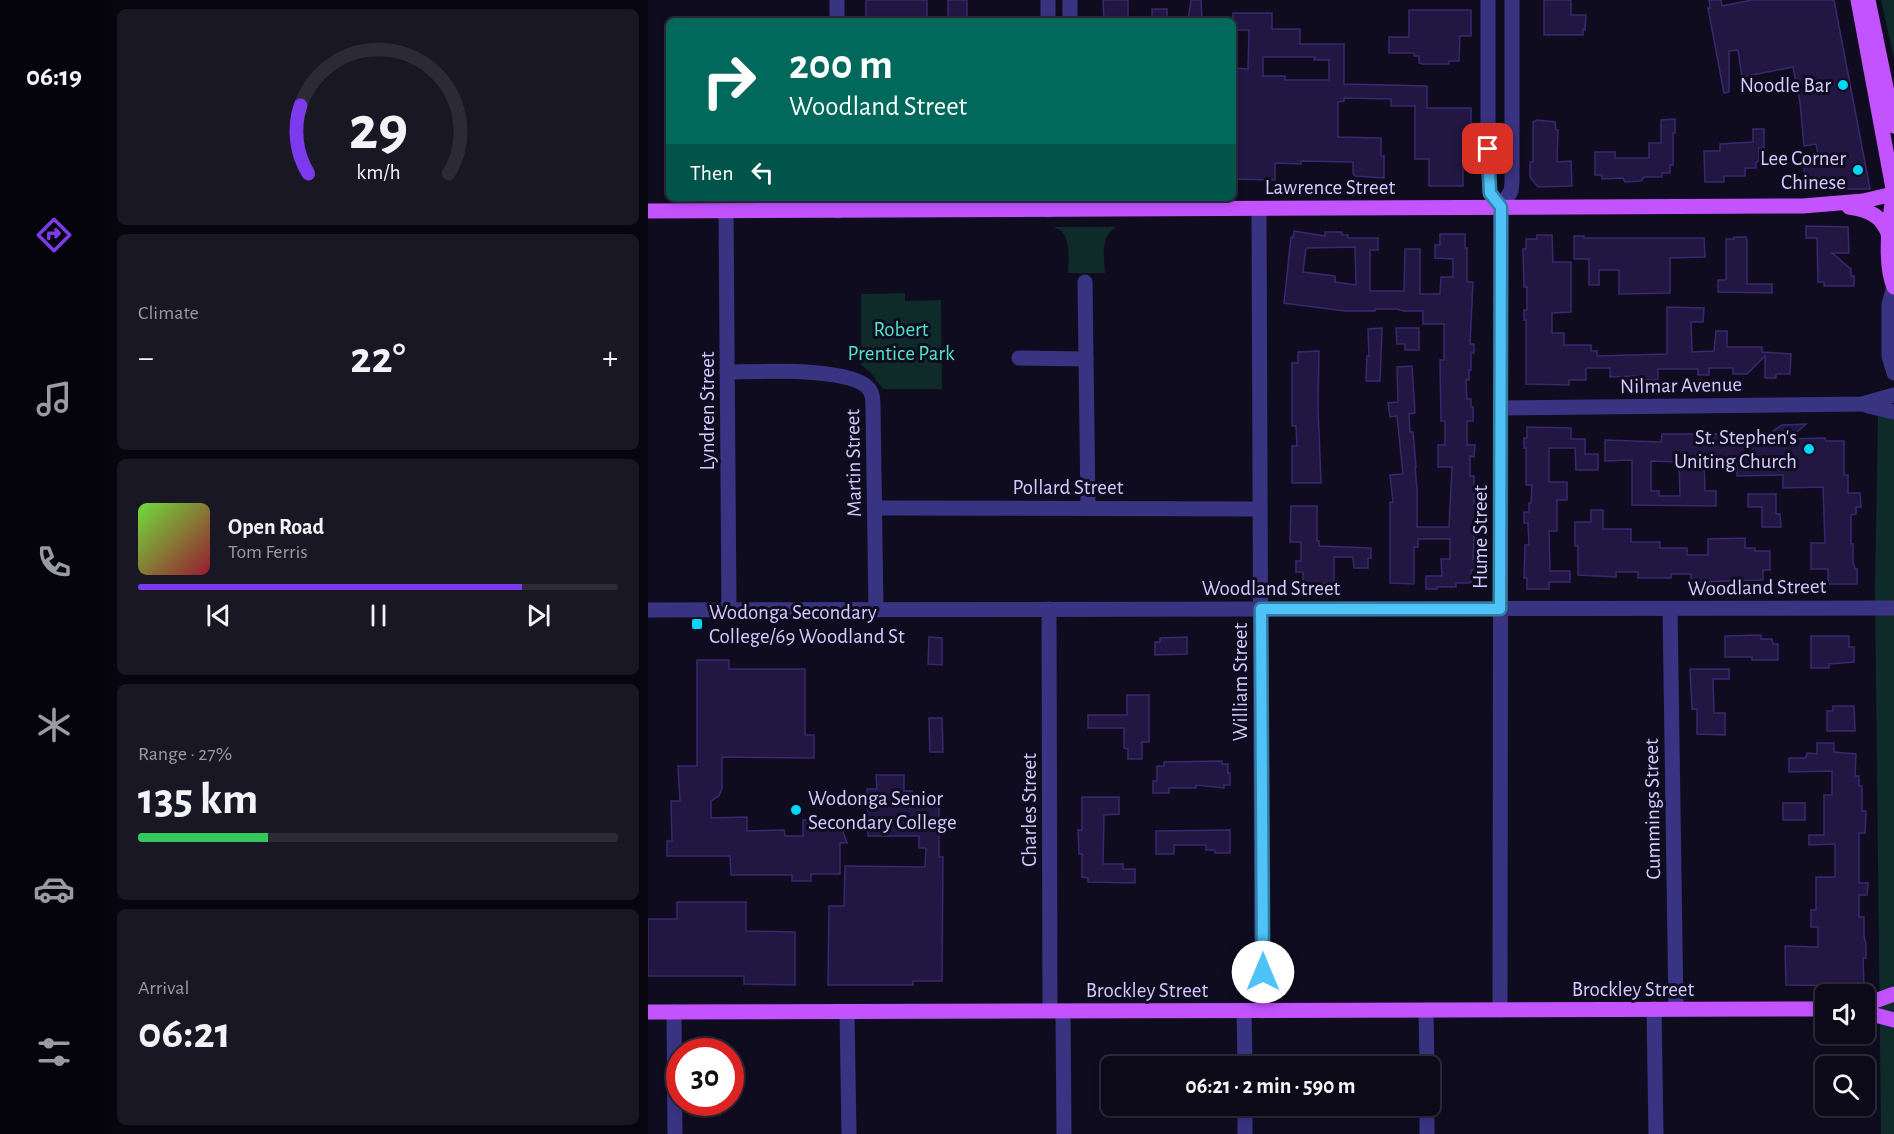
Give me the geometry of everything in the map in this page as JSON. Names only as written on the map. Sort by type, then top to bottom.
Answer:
[{"type":"main road","points":[[1858,0],[1894,194],[1889,236],[1890,271],[1894,287]]},
{"type":"main road","points":[[1868,0],[1894,126]]},
{"type":"main road","name":"Lawrence Street","points":[[648,212],[726,211],[838,204],[1070,204],[1259,209],[1833,204],[1870,200],[1894,194]]},
{"type":"main road","name":"Lawrence Street","points":[[1833,204],[1860,209],[1875,215],[1884,223],[1889,236]]},
{"type":"main road","points":[[1875,1001],[1894,994]]},
{"type":"main road","name":"Brockley Street","points":[[648,1012],[1815,1009]]},
{"type":"main road","points":[[1875,1015],[1894,1020]]},
{"type":"street","points":[[837,0],[837,18]]},
{"type":"street","points":[[1048,0],[1048,18]]},
{"type":"street","points":[[1070,0],[1070,18]]},
{"type":"street","name":"Hume Street","points":[[1488,0],[1488,166],[1490,193],[1501,207]]},
{"type":"street","name":"Hume Street","points":[[1500,1010],[1501,207],[1511,190],[1512,0]]},
{"type":"street","points":[[1488,61],[1512,61]]},
{"type":"street","points":[[1488,166],[1512,166]]},
{"type":"street","name":"William Street","points":[[1259,209],[1263,1011]]},
{"type":"street","name":"Lyndren Street","points":[[726,211],[729,610]]},
{"type":"street","points":[[1085,282],[1088,508]]},
{"type":"street","points":[[1894,287],[1889,304],[1889,356],[1894,373]]},
{"type":"street","points":[[1019,358],[1086,359]]},
{"type":"street","name":"Martin Street","points":[[728,372],[846,376],[859,381],[868,389],[873,398],[876,609]]},
{"type":"street","name":"Nilmar Avenue","points":[[1862,405],[1894,395]]},
{"type":"street","name":"Nilmar Avenue","points":[[1501,408],[1862,405],[1894,412]]},
{"type":"street","name":"Pollard Street","points":[[876,508],[1260,509]]},
{"type":"street","name":"Woodland Street","points":[[648,610],[1894,608]]},
{"type":"street","name":"Charles Street","points":[[1049,609],[1057,1011],[1064,1134]]},
{"type":"street","name":"Cummings Street","points":[[1670,609],[1676,1009]]},
{"type":"street","points":[[1654,1009],[1656,1134]]},
{"type":"street","points":[[1426,1010],[1427,1056]]},
{"type":"street","points":[[1245,1011],[1245,1056]]},
{"type":"street","points":[[674,1012],[675,1134]]},
{"type":"street","points":[[847,1012],[849,1134]]},
{"type":"street","points":[[1245,1116],[1245,1134]]},
{"type":"street","points":[[1427,1116],[1427,1134]]},
{"type":"green space","points":[[1881,0],[1894,0],[1894,58]]},
{"type":"green space","points":[[1053,227],[1116,227],[1105,241],[1105,273],[1068,273],[1067,240],[1064,234]]},
{"type":"green space","name":"Robert Prentice Park","points":[[905,293],[905,301],[941,300],[942,389],[883,389],[871,373],[861,365],[861,294]]},
{"type":"green space","points":[[1878,416],[1894,418],[1894,1134],[1881,1134],[1875,590]]},
{"type":"building","points":[[866,0],[927,0],[927,18],[866,18]]},
{"type":"building","points":[[948,0],[967,0],[967,18],[948,18]]},
{"type":"building","points":[[1103,0],[1128,0],[1128,18],[1104,18]]},
{"type":"building","points":[[1191,0],[1201,0],[1202,18],[1188,18]]},
{"type":"building","points":[[1544,0],[1571,0],[1571,15],[1586,15],[1583,35],[1544,35]]},
{"type":"building","points":[[1709,0],[1721,0],[1722,6],[1752,0],[1834,0],[1870,189],[1838,189],[1837,184],[1824,185],[1824,182],[1805,181],[1804,166],[1820,165],[1816,144],[1804,146],[1800,102],[1793,67],[1742,77],[1738,50],[1729,51],[1729,92],[1724,93],[1708,8],[1710,8]]},
{"type":"building","points":[[1152,9],[1167,9],[1167,18],[1152,18]]},
{"type":"building","points":[[1409,10],[1471,10],[1471,36],[1460,36],[1459,61],[1449,61],[1449,64],[1422,64],[1419,63],[1419,56],[1414,56],[1414,53],[1389,53],[1389,37],[1409,37]]},
{"type":"building","points":[[1233,13],[1272,13],[1272,29],[1300,29],[1300,44],[1344,44],[1344,84],[1427,86],[1427,108],[1471,108],[1471,163],[1463,163],[1463,186],[1429,186],[1429,159],[1415,159],[1415,106],[1391,106],[1391,99],[1344,98],[1344,101],[1338,102],[1338,137],[1381,138],[1384,178],[1355,176],[1353,162],[1301,161],[1301,164],[1275,163],[1275,180],[1236,179],[1236,68],[1248,69],[1249,30],[1236,30],[1236,18],[1233,18]],"holes":[[[1263,57],[1315,57],[1314,60],[1329,60],[1329,80],[1285,80],[1285,76],[1263,76]]]},
{"type":"building","points":[[1675,119],[1673,165],[1670,165],[1670,173],[1662,173],[1662,177],[1644,177],[1641,181],[1625,182],[1623,178],[1602,179],[1602,175],[1595,175],[1595,152],[1615,152],[1615,158],[1649,158],[1649,143],[1661,143],[1661,120]]},
{"type":"building","points":[[1537,120],[1555,122],[1556,130],[1558,130],[1557,162],[1571,161],[1572,186],[1538,187],[1530,177],[1530,162],[1533,162],[1533,122]]},
{"type":"building","points":[[1753,129],[1764,129],[1764,148],[1759,148],[1759,161],[1756,162],[1756,168],[1745,168],[1745,176],[1724,176],[1724,182],[1705,182],[1704,151],[1720,151],[1720,144],[1753,142]]},
{"type":"building","points":[[1806,226],[1848,227],[1849,253],[1832,253],[1851,269],[1854,286],[1824,286],[1824,282],[1818,282],[1817,238],[1806,238]]},
{"type":"building","points":[[1294,231],[1325,236],[1325,232],[1342,232],[1342,235],[1348,235],[1348,238],[1378,238],[1378,250],[1370,250],[1370,291],[1404,291],[1405,249],[1420,249],[1420,294],[1440,294],[1441,277],[1453,277],[1453,259],[1435,258],[1435,245],[1440,245],[1440,234],[1465,234],[1467,282],[1473,282],[1470,344],[1474,344],[1474,353],[1471,353],[1469,380],[1466,380],[1467,399],[1471,399],[1471,407],[1473,407],[1473,421],[1467,421],[1467,445],[1475,445],[1474,457],[1470,456],[1470,476],[1474,476],[1474,504],[1476,504],[1473,559],[1475,559],[1475,570],[1471,570],[1471,583],[1456,583],[1456,587],[1426,589],[1426,576],[1442,576],[1441,559],[1450,559],[1450,539],[1418,539],[1418,547],[1414,547],[1414,584],[1390,583],[1390,502],[1393,502],[1390,475],[1403,474],[1397,416],[1390,417],[1388,403],[1398,402],[1397,367],[1412,366],[1415,413],[1409,414],[1416,467],[1417,527],[1449,527],[1452,467],[1438,467],[1438,445],[1445,445],[1445,421],[1441,421],[1440,360],[1444,360],[1444,324],[1423,324],[1423,311],[1375,309],[1375,311],[1345,311],[1284,303],[1291,237],[1293,238]],"holes":[[[1355,247],[1356,285],[1335,282],[1335,276],[1303,272],[1306,248]]]},
{"type":"building","points":[[1537,235],[1552,235],[1553,262],[1571,262],[1571,312],[1552,313],[1552,333],[1564,333],[1564,345],[1591,345],[1591,351],[1597,351],[1597,356],[1667,354],[1667,307],[1704,308],[1703,322],[1691,322],[1692,352],[1714,351],[1716,331],[1727,331],[1727,347],[1762,347],[1762,352],[1791,354],[1790,374],[1776,374],[1776,378],[1765,378],[1765,356],[1747,374],[1733,374],[1733,368],[1709,368],[1709,375],[1698,375],[1698,369],[1658,369],[1658,380],[1636,380],[1636,376],[1610,377],[1610,368],[1586,368],[1586,380],[1569,380],[1569,385],[1526,384],[1524,310],[1527,310],[1527,287],[1524,287],[1523,249],[1526,249],[1526,239],[1537,239]]},
{"type":"building","points":[[1574,236],[1584,236],[1584,238],[1704,238],[1705,257],[1670,258],[1670,293],[1619,294],[1619,270],[1599,270],[1599,285],[1589,285],[1589,259],[1574,259]]},
{"type":"building","points":[[1734,237],[1746,237],[1747,240],[1747,284],[1772,284],[1772,293],[1718,292],[1718,280],[1726,280],[1726,239],[1734,239]]},
{"type":"building","points":[[1382,328],[1380,381],[1366,381],[1367,356],[1369,356],[1368,329]]},
{"type":"building","points":[[1396,328],[1419,328],[1419,350],[1405,350],[1405,344],[1397,344]]},
{"type":"building","points":[[1319,351],[1318,406],[1321,483],[1292,483],[1292,446],[1297,446],[1296,426],[1292,426],[1292,363],[1298,363],[1298,352]]},
{"type":"building","points":[[1806,424],[1789,439],[1825,438],[1826,441],[1844,441],[1844,475],[1848,475],[1848,493],[1860,493],[1861,507],[1856,507],[1856,514],[1851,515],[1851,544],[1853,544],[1853,562],[1857,569],[1857,584],[1828,584],[1828,569],[1811,569],[1811,543],[1825,543],[1823,487],[1783,488],[1783,475],[1737,476],[1737,459],[1704,460],[1705,491],[1716,491],[1716,506],[1632,505],[1632,460],[1605,461],[1605,440],[1661,442],[1662,434],[1728,434],[1729,438],[1773,438],[1773,431],[1782,425]],"holes":[[[1651,461],[1679,462],[1680,496],[1659,496],[1659,491],[1651,491]]]},
{"type":"building","points":[[1527,427],[1571,428],[1571,439],[1585,439],[1585,454],[1598,454],[1598,470],[1576,470],[1575,448],[1549,448],[1549,482],[1567,482],[1567,500],[1557,500],[1557,531],[1549,531],[1550,571],[1570,571],[1570,582],[1549,582],[1549,589],[1527,589],[1527,578],[1524,578],[1525,545],[1529,545],[1528,523],[1524,523],[1524,512],[1529,512],[1532,485],[1526,485],[1524,438],[1527,438]]},
{"type":"building","points":[[1748,494],[1776,494],[1776,514],[1780,514],[1781,527],[1762,527],[1762,507],[1748,507]]},
{"type":"building","points":[[1291,506],[1317,506],[1319,546],[1371,548],[1368,568],[1354,568],[1353,557],[1334,557],[1334,583],[1303,584],[1303,572],[1296,572],[1296,561],[1301,561],[1301,542],[1290,542]]},
{"type":"building","points":[[1591,510],[1603,510],[1603,529],[1631,529],[1631,542],[1660,542],[1660,548],[1687,548],[1687,555],[1708,555],[1708,539],[1745,538],[1745,548],[1770,551],[1770,570],[1763,570],[1763,580],[1698,582],[1691,581],[1691,574],[1671,574],[1671,578],[1638,578],[1638,572],[1616,572],[1616,577],[1578,575],[1575,522],[1591,522]]},
{"type":"building","points":[[1761,635],[1761,639],[1772,639],[1773,644],[1778,644],[1778,660],[1725,657],[1725,636]]},
{"type":"building","points":[[1811,636],[1849,636],[1849,647],[1854,647],[1854,662],[1829,664],[1829,668],[1811,668]]},
{"type":"building","points":[[929,637],[942,638],[942,665],[928,664]]},
{"type":"building","points":[[1187,637],[1187,654],[1155,655],[1155,642],[1160,642],[1160,638]]},
{"type":"building","points":[[697,660],[729,660],[729,669],[805,669],[805,735],[814,735],[814,758],[722,757],[722,788],[719,796],[711,801],[711,818],[747,817],[747,831],[784,830],[785,836],[803,836],[803,820],[829,820],[842,829],[847,843],[840,843],[840,874],[811,874],[811,881],[792,881],[792,875],[731,875],[730,856],[667,856],[667,841],[672,841],[671,801],[680,801],[678,766],[697,766]]},
{"type":"building","points":[[1690,669],[1729,669],[1729,679],[1713,679],[1714,713],[1725,713],[1725,735],[1697,734],[1697,709],[1692,709]]},
{"type":"building","points":[[1127,695],[1149,695],[1149,742],[1142,742],[1142,759],[1128,759],[1128,749],[1124,748],[1124,728],[1088,728],[1088,715],[1127,715]]},
{"type":"building","points":[[1833,706],[1854,706],[1855,731],[1827,731],[1827,711],[1833,711]]},
{"type":"building","points":[[929,718],[942,718],[943,752],[930,752]]},
{"type":"building","points":[[1817,743],[1834,743],[1834,752],[1856,754],[1855,776],[1859,776],[1859,786],[1862,786],[1862,811],[1866,811],[1865,833],[1859,833],[1859,883],[1868,883],[1867,895],[1859,895],[1859,917],[1864,917],[1866,944],[1866,958],[1863,958],[1864,984],[1786,985],[1785,946],[1818,947],[1818,927],[1811,927],[1811,910],[1816,910],[1816,877],[1835,877],[1835,844],[1809,845],[1809,835],[1824,835],[1824,795],[1832,795],[1832,771],[1789,772],[1789,758],[1806,758],[1807,753],[1817,754]]},
{"type":"building","points":[[1222,761],[1222,764],[1228,764],[1228,773],[1230,773],[1230,785],[1224,785],[1224,788],[1196,785],[1196,788],[1169,788],[1169,793],[1153,793],[1153,781],[1157,781],[1157,766],[1164,766],[1164,762]]},
{"type":"building","points":[[876,775],[904,775],[904,791],[912,791],[912,805],[939,806],[939,857],[943,857],[942,981],[913,981],[913,985],[828,985],[829,906],[844,906],[845,866],[925,867],[926,848],[919,848],[919,836],[868,836],[867,789],[877,789]]},
{"type":"building","points":[[1082,797],[1119,797],[1119,814],[1104,815],[1103,864],[1123,864],[1123,869],[1135,869],[1135,883],[1088,882],[1088,878],[1082,877],[1082,854],[1079,854],[1078,830],[1082,830]]},
{"type":"building","points":[[1783,803],[1805,803],[1805,820],[1783,820]]},
{"type":"building","points":[[1230,830],[1230,853],[1215,853],[1215,850],[1206,850],[1206,845],[1174,845],[1174,854],[1156,854],[1156,831]]},
{"type":"building","points":[[677,902],[746,902],[746,931],[795,932],[795,985],[744,984],[744,976],[648,976],[648,919],[677,919]]},
{"type":"place","name":"Noodle Bar","points":[[1843,85]]},
{"type":"place","name":"Lee Corner Chinese","points":[[1858,170]]},
{"type":"place","name":"St. Stephen's Uniting Church","points":[[1809,449]]},
{"type":"place","name":"Wodonga Secondary College/69 Woodland St","points":[[697,624]]},
{"type":"place","name":"Wodonga Senior Secondary College","points":[[796,810]]},
{"type":"route","points":[[1263,972],[1261,609],[1500,609],[1501,207],[1490,193],[1488,149]]}]
